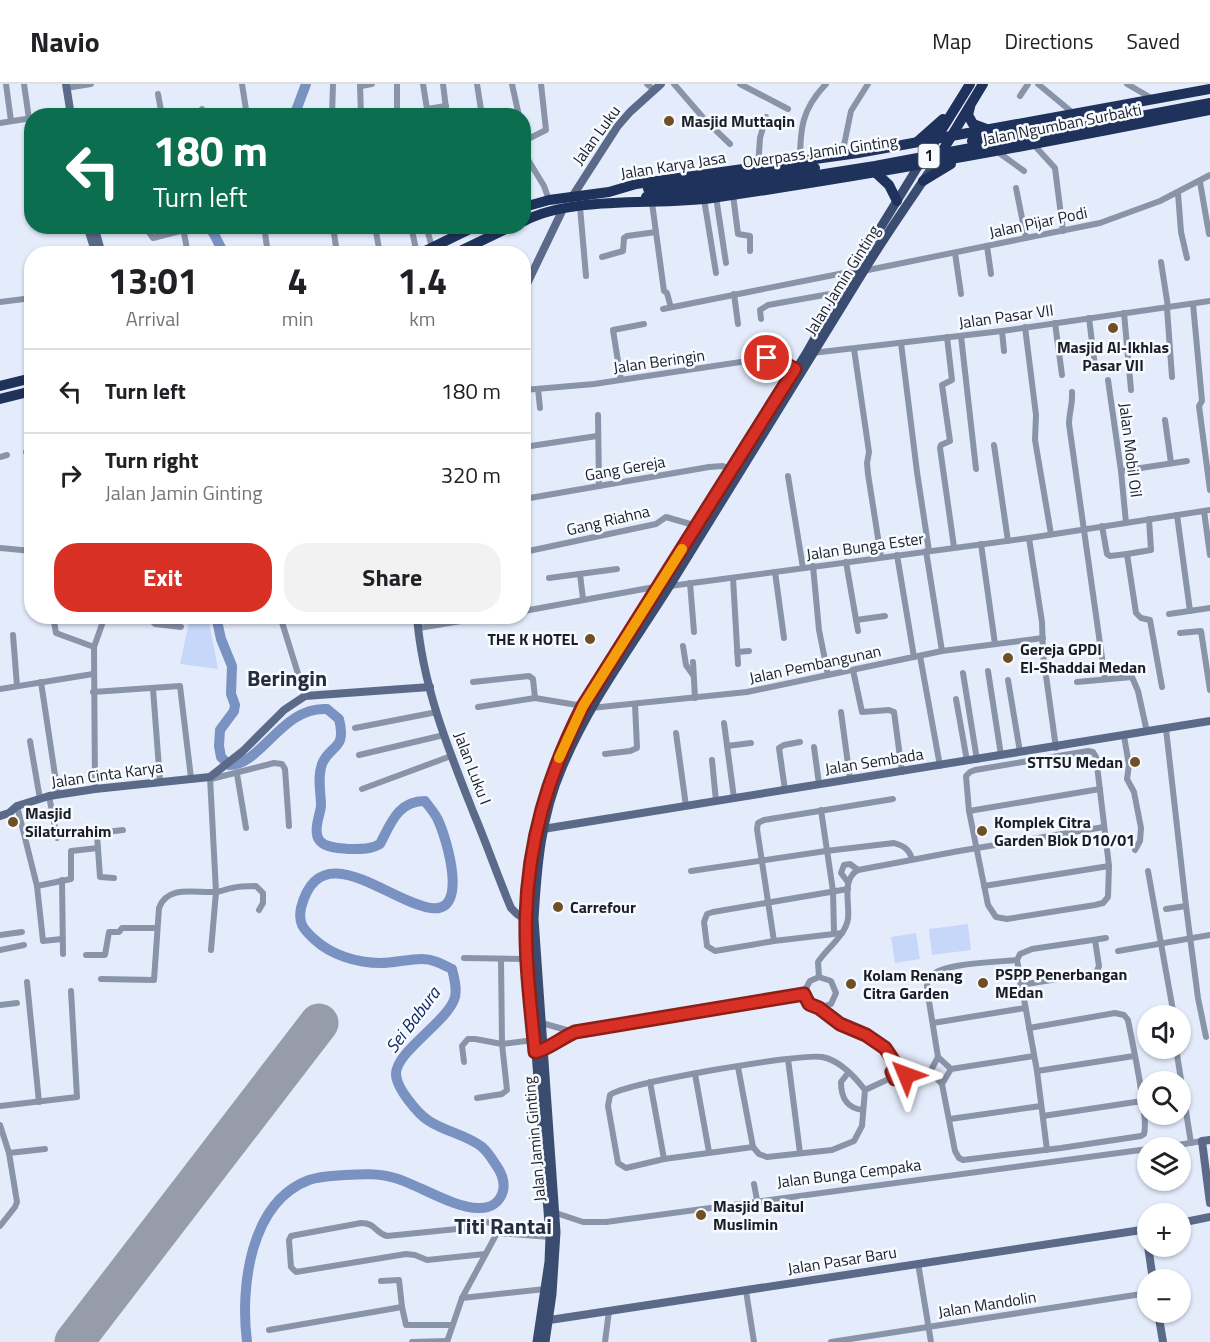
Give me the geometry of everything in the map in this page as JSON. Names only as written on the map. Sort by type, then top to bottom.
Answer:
[{"type":"highway","name":"Jalan Jamin Ginting","points":[[919,165],[970,84]]},
{"type":"highway","name":"Jalan Jamin Ginting","points":[[935,163],[983,84]]},
{"type":"highway","name":"Jalan Ngumban Surbakti","points":[[934,140],[1210,88]]},
{"type":"highway","name":"Overpass Jamin Ginting","points":[[622,202],[874,159],[1210,96]]},
{"type":"highway","points":[[972,101],[969,110],[971,121],[985,131],[980,143],[983,154]]},
{"type":"highway","name":"Overpass Jamin Ginting","points":[[605,192],[649,196],[799,178],[875,166],[1210,103]]},
{"type":"highway","points":[[911,145],[925,136],[956,107]]},
{"type":"highway","name":"Jalan Ngumban Surbakti","points":[[919,165],[1210,110]]},
{"type":"highway","name":"Jalan Karya Jasa","points":[[531,205],[636,184],[842,156],[934,140]]},
{"type":"highway","points":[[858,153],[864,164],[862,175]]},
{"type":"highway","points":[[923,181],[939,170],[965,158]]},
{"type":"highway","name":"Jalan Karya Jasa","points":[[649,196],[704,199],[919,165]]},
{"type":"highway","points":[[876,173],[889,185],[897,201]]},
{"type":"highway","name":"Jalan Karya Jasa","points":[[531,218],[563,209],[622,202]]},
{"type":"highway","points":[[434,246],[459,234]]},
{"type":"highway","points":[[471,246],[495,234]]},
{"type":"highway","points":[[0,386],[24,380]]},
{"type":"highway","points":[[0,399],[24,393]]},
{"type":"main road","name":"Jalan Jamin Ginting","points":[[537,1342],[544,1321],[555,1262],[556,1213],[539,1052],[534,1040],[537,1022],[528,959],[526,920],[530,866],[540,812],[554,768],[658,586],[795,369],[810,353],[841,292],[935,163]]},
{"type":"main road","name":"Jalan Jamin Ginting","points":[[545,1342],[545,1289],[550,1237],[537,1022],[534,919],[543,829],[562,768],[587,707],[670,586],[810,353],[919,165]]},
{"type":"street","points":[[6,84],[11,121]]},
{"type":"street","points":[[24,84],[28,108]]},
{"type":"street","points":[[66,108],[64,85],[91,84]]},
{"type":"street","points":[[242,84],[245,108]]},
{"type":"street","points":[[332,108],[333,84]]},
{"type":"street","points":[[361,108],[360,85],[372,84]]},
{"type":"street","points":[[397,84],[397,108]]},
{"type":"street","points":[[423,84],[427,108]]},
{"type":"street","points":[[433,108],[446,106],[443,84]]},
{"type":"street","points":[[477,84],[481,108]]},
{"type":"street","points":[[512,84],[517,108]]},
{"type":"street","points":[[531,135],[546,130],[541,84]]},
{"type":"street","points":[[674,84],[706,121],[730,144]]},
{"type":"street","points":[[740,84],[788,108]]},
{"type":"street","points":[[800,162],[801,125],[817,93],[826,84]]},
{"type":"street","points":[[842,156],[851,111],[868,84]]},
{"type":"street","points":[[1020,96],[1029,84]]},
{"type":"street","points":[[1038,84],[1073,113]]},
{"type":"street","points":[[1127,84],[1153,99]]},
{"type":"street","name":"Jalan Luku","points":[[572,197],[617,127],[654,86]]},
{"type":"street","points":[[158,94],[161,108]]},
{"type":"street","points":[[758,168],[760,138],[766,117]]},
{"type":"street","points":[[0,123],[24,120]]},
{"type":"street","points":[[1034,145],[1055,168],[1063,231]]},
{"type":"street","points":[[997,152],[1024,171]]},
{"type":"street","points":[[531,165],[544,186],[549,200]]},
{"type":"street","name":"Jalan Pijar Podi","points":[[663,309],[1100,223],[1178,193],[1210,175]]},
{"type":"street","name":"Jalan Luku","points":[[583,179],[587,189],[605,192]]},
{"type":"street","points":[[1200,182],[1209,234]]},
{"type":"street","points":[[1016,188],[1026,238]]},
{"type":"street","points":[[1178,193],[1180,225],[1187,258]]},
{"type":"street","points":[[733,195],[738,233],[750,236],[750,250]]},
{"type":"street","points":[[649,196],[664,291],[667,293],[670,304]]},
{"type":"street","points":[[716,197],[726,263]]},
{"type":"street","points":[[704,199],[716,273]]},
{"type":"street","points":[[580,207],[586,276]]},
{"type":"street","points":[[531,275],[563,209]]},
{"type":"street","points":[[543,213],[555,225]]},
{"type":"street","points":[[602,256],[623,251],[624,238],[627,236],[656,232]]},
{"type":"street","points":[[150,234],[153,238],[165,234]]},
{"type":"street","points":[[987,246],[991,274]]},
{"type":"street","points":[[955,253],[962,294]]},
{"type":"street","points":[[1161,262],[1172,377]]},
{"type":"street","points":[[760,319],[760,310],[768,305],[841,292]]},
{"type":"street","points":[[734,294],[738,324]]},
{"type":"street","points":[[0,302],[24,299]]},
{"type":"street","name":"Jalan Pasar VII","points":[[810,353],[1002,331],[1210,301]]},
{"type":"street","points":[[1193,304],[1202,399],[1199,406],[1210,490]]},
{"type":"street","points":[[1124,313],[1131,390]]},
{"type":"street","points":[[1089,318],[1095,366]]},
{"type":"street","points":[[1055,323],[1062,375]]},
{"type":"street","points":[[621,380],[613,330],[644,324]]},
{"type":"street","points":[[1025,327],[1036,415],[1034,436],[1052,534]]},
{"type":"street","points":[[1002,331],[1004,351]]},
{"type":"street","points":[[961,336],[976,469]]},
{"type":"street","points":[[947,337],[952,380],[942,385],[950,441],[940,448],[954,547]]},
{"type":"street","points":[[901,343],[942,651]]},
{"type":"street","points":[[854,349],[869,452],[868,474],[881,557]]},
{"type":"street","points":[[751,351],[752,361]]},
{"type":"street","name":"Jalan Beringin","points":[[531,390],[621,380],[772,358],[795,369]]},
{"type":"street","name":"Jalan Mobil Oil","points":[[1108,380],[1126,522]]},
{"type":"street","points":[[538,389],[540,408]]},
{"type":"street","points":[[1072,392],[1073,404],[1069,409],[1069,424],[1105,679]]},
{"type":"street","points":[[598,416],[599,486]]},
{"type":"street","points":[[1164,420],[1171,463]]},
{"type":"street","points":[[531,446],[597,436]]},
{"type":"street","points":[[994,445],[1008,541]]},
{"type":"street","points":[[1121,471],[1186,461]]},
{"type":"street","name":"Gang Gereja","points":[[531,497],[709,467],[723,466],[731,471]]},
{"type":"street","points":[[788,476],[803,568]]},
{"type":"street","points":[[1207,511],[1210,555]]},
{"type":"street","name":"Jalan Bunga Ester","points":[[531,610],[658,586],[690,584],[1008,541],[1207,511]]},
{"type":"street","points":[[1177,515],[1190,611]]},
{"type":"street","name":"Gang Riahna","points":[[531,551],[656,524],[665,517],[697,526]]},
{"type":"street","points":[[1102,526],[1107,554],[1110,556],[1127,554],[1151,550],[1149,519]]},
{"type":"street","points":[[1029,538],[1043,638],[1042,654],[1056,748]]},
{"type":"street","points":[[981,544],[995,644]]},
{"type":"street","points":[[0,548],[24,550]]},
{"type":"street","points":[[1127,554],[1136,614],[1150,621],[1162,687]]},
{"type":"street","points":[[897,555],[940,766]]},
{"type":"street","points":[[846,562],[858,631]]},
{"type":"street","points":[[813,566],[818,623],[828,675]]},
{"type":"street","points":[[549,578],[617,569]]},
{"type":"street","points":[[775,572],[784,638]]},
{"type":"street","points":[[580,574],[583,599]]},
{"type":"street","points":[[733,578],[738,664]]},
{"type":"street","points":[[690,584],[694,632]]},
{"type":"street","points":[[1169,614],[1210,608]]},
{"type":"street","points":[[856,620],[885,616]]},
{"type":"street","points":[[54,624],[56,633],[94,647]]},
{"type":"street","points":[[95,789],[94,647],[102,624]]},
{"type":"street","points":[[155,624],[181,627]]},
{"type":"street","points":[[282,624],[305,696],[430,687]]},
{"type":"street","name":"Jalan Luku I","points":[[418,624],[430,687],[451,756],[511,908],[526,920]]},
{"type":"street","points":[[419,628],[443,624]]},
{"type":"street","points":[[1180,633],[1201,631],[1210,690]]},
{"type":"street","points":[[13,634],[17,686]]},
{"type":"street","name":"Jalan Pembangunan","points":[[478,707],[535,698],[587,707],[695,698],[776,688],[942,651],[1043,638]]},
{"type":"street","points":[[683,646],[687,667],[694,676]]},
{"type":"street","points":[[737,652],[749,651]]},
{"type":"street","points":[[693,662],[695,698]]},
{"type":"street","points":[[853,670],[862,712],[889,710],[894,712],[902,772]]},
{"type":"street","points":[[988,671],[1001,755]]},
{"type":"street","points":[[963,673],[977,760]]},
{"type":"street","points":[[0,689],[93,674]]},
{"type":"street","points":[[473,682],[529,676],[532,679],[535,698]]},
{"type":"street","points":[[1077,682],[1130,676],[1134,679],[1138,691],[1147,732]]},
{"type":"street","points":[[1008,680],[1020,752]]},
{"type":"street","points":[[41,682],[49,797],[57,838]]},
{"type":"street","points":[[93,692],[153,689],[177,685],[181,687],[191,778]]},
{"type":"street","points":[[153,689],[160,781]]},
{"type":"street","name":"Jalan Cinta Karya","points":[[0,816],[9,813],[17,806],[49,797],[160,781],[210,778],[243,751],[284,710],[305,696]]},
{"type":"street","points":[[956,699],[967,761]]},
{"type":"street","points":[[605,754],[630,752],[637,748],[635,704]]},
{"type":"street","points":[[355,728],[437,712]]},
{"type":"street","points":[[841,712],[850,779]]},
{"type":"street","name":"Jalan Sembada","points":[[543,829],[1056,748],[1210,721]]},
{"type":"street","points":[[724,723],[734,798]]},
{"type":"street","points":[[1166,729],[1186,906],[1198,998],[1206,1037]]},
{"type":"street","points":[[676,733],[686,806]]},
{"type":"street","points":[[359,755],[444,735]]},
{"type":"street","points":[[1124,736],[1130,765],[1127,779],[1134,792],[1141,828],[1140,841],[1135,850]]},
{"type":"street","points":[[30,741],[49,797]]},
{"type":"street","points":[[727,746],[751,742]]},
{"type":"street","points":[[785,790],[779,747],[800,742]]},
{"type":"street","points":[[814,747],[819,784]]},
{"type":"street","points":[[1092,752],[1096,757],[1100,789],[1109,866],[1109,894],[1103,903],[1007,919],[1001,919],[992,914],[988,905],[969,811],[966,776],[972,771],[987,768],[1092,752]]},
{"type":"street","points":[[362,789],[451,756]]},
{"type":"street","points":[[712,760],[716,801]]},
{"type":"street","points":[[211,950],[216,892],[210,778],[237,774],[274,763],[284,765],[289,826]]},
{"type":"street","points":[[237,774],[246,828]]},
{"type":"street","points":[[969,811],[1100,789]]},
{"type":"street","points":[[774,941],[758,823],[764,820],[893,799]]},
{"type":"street","points":[[17,806],[37,885],[44,941],[62,939]]},
{"type":"street","points":[[821,810],[832,891],[834,933]]},
{"type":"street","points":[[848,881],[858,870],[1104,827]]},
{"type":"street","points":[[114,878],[100,878],[98,834],[123,830]]},
{"type":"street","points":[[692,871],[826,850],[894,843],[903,845],[910,852],[912,859]]},
{"type":"street","points":[[37,885],[71,879],[71,851],[98,848]]},
{"type":"street","points":[[819,977],[818,962],[843,933],[847,922],[848,881],[841,873],[844,865],[850,864],[858,870]]},
{"type":"street","points":[[984,886],[1109,866]]},
{"type":"street","points":[[1148,871],[1172,1005]]},
{"type":"street","points":[[62,880],[63,954]]},
{"type":"street","points":[[101,979],[154,980],[159,908],[166,896],[192,891],[216,892],[233,887],[256,886],[263,893],[263,903],[259,910]]},
{"type":"street","points":[[843,933],[774,941],[718,951],[710,950],[706,943],[704,922],[707,914],[848,890]]},
{"type":"street","points":[[1166,909],[1186,906]]},
{"type":"street","points":[[86,955],[105,955],[109,932],[119,932],[122,928],[157,928]]},
{"type":"street","points":[[0,935],[22,932]]},
{"type":"street","points":[[1118,951],[1210,935]]},
{"type":"street","points":[[1047,1150],[1037,1071],[1017,960],[1020,954],[1032,949],[1106,938]]},
{"type":"street","points":[[1020,985],[1096,973],[1099,966],[1095,940]]},
{"type":"street","points":[[0,950],[24,945]]},
{"type":"street","points":[[464,958],[528,959]]},
{"type":"street","points":[[477,1098],[502,1094],[507,1090],[502,1044],[501,958]]},
{"type":"street","points":[[930,1072],[938,1057],[927,989],[931,975],[950,968],[1017,960]]},
{"type":"street","points":[[819,1008],[831,1004],[836,993],[831,981],[819,977],[810,981],[805,990],[804,994],[809,1004],[885,1048],[897,1066],[903,1067],[906,1075]]},
{"type":"street","points":[[27,982],[39,1102]]},
{"type":"street","points":[[0,1106],[77,1097],[71,992]]},
{"type":"street","points":[[539,1052],[575,1032],[804,994]]},
{"type":"street","points":[[0,1005],[17,1003]]},
{"type":"street","points":[[933,1023],[1025,1008]]},
{"type":"street","points":[[1029,1028],[1115,1013],[1121,1014],[1128,1020],[1137,1073]]},
{"type":"street","points":[[537,1022],[575,1032]]},
{"type":"street","points":[[464,1062],[462,1046],[468,1039],[502,1044],[534,1040]]},
{"type":"street","points":[[951,1069],[1034,1056]]},
{"type":"street","points":[[1037,1071],[1134,1056]]},
{"type":"street","points":[[753,1147],[664,1159],[626,1168],[618,1163],[608,1106],[609,1095],[624,1088],[695,1074],[788,1059],[824,1057],[838,1063],[865,1090]]},
{"type":"street","points":[[938,1057],[951,1069]]},
{"type":"street","points":[[788,1059],[800,1153]]},
{"type":"street","points":[[1178,1059],[1190,1137]]},
{"type":"street","points":[[893,1077],[893,1069],[897,1066]]},
{"type":"street","points":[[738,1067],[753,1147],[759,1154],[767,1157],[832,1150],[854,1142],[862,1126],[865,1090]]},
{"type":"street","points":[[942,1084],[951,1069]]},
{"type":"street","points":[[865,1090],[893,1077],[900,1080],[906,1075],[930,1072]]},
{"type":"street","points":[[930,1072],[942,1084],[955,1151],[963,1160],[1142,1136],[1146,1125]]},
{"type":"street","points":[[848,1073],[841,1082],[843,1098],[848,1106],[862,1110]]},
{"type":"street","points":[[695,1074],[709,1152]]},
{"type":"street","points":[[650,1082],[664,1159]]},
{"type":"street","points":[[1043,1116],[1137,1102]]},
{"type":"street","points":[[950,1119],[1041,1106]]},
{"type":"street","points":[[0,1125],[9,1153],[17,1202],[0,1226]]},
{"type":"street","points":[[1191,1143],[1206,1141],[1210,1203]]},
{"type":"street","points":[[9,1153],[45,1149]]},
{"type":"street","name":"Jalan Bunga Cempaka","points":[[556,1213],[575,1220],[598,1222],[1137,1150]]},
{"type":"street","points":[[754,1184],[757,1200]]},
{"type":"street","points":[[1191,1221],[1210,1218]]},
{"type":"street","points":[[412,1342],[447,1342],[462,1298],[497,1233],[499,1228],[497,1225],[481,1221],[467,1228],[387,1236],[381,1234],[371,1224],[361,1223],[291,1236],[289,1240],[291,1267],[296,1272],[406,1254],[427,1260],[485,1254]]},
{"type":"street","name":"Jalan Pasar Baru","points":[[544,1321],[1137,1230]]},
{"type":"street","points":[[497,1233],[550,1237]]},
{"type":"street","points":[[918,1263],[931,1342]]},
{"type":"street","points":[[381,1281],[399,1280],[405,1324],[451,1325]]},
{"type":"street","points":[[462,1298],[545,1289]]},
{"type":"street","points":[[746,1291],[754,1342]]},
{"type":"street","name":"Jalan Mandolin","points":[[831,1342],[1137,1295]]},
{"type":"street","points":[[269,1330],[402,1307]]},
{"type":"street","points":[[605,1342],[609,1311]]},
{"type":"street","points":[[1160,1323],[1163,1342]]},
{"type":"shaded area","points":[[189,624],[209,624],[218,669],[180,664]]},
{"type":"shaded area","points":[[968,924],[971,950],[932,955],[929,929]]},
{"type":"shaded area","points":[[916,933],[920,959],[895,963],[891,937]]},
{"type":"waterway","name":"Sei Babura","points":[[297,108],[306,84]]},
{"type":"waterway","name":"Sei Babura","points":[[214,234],[220,246]]},
{"type":"waterway","name":"Sei Babura","points":[[218,624],[232,666],[231,694],[235,705],[234,711],[220,730],[219,746],[221,757],[229,765],[241,763],[251,756],[297,717],[311,711],[327,709],[339,719],[341,737],[325,758],[321,769],[319,780],[321,806],[317,824],[318,837],[321,842],[330,847],[348,849],[376,846],[380,844],[396,815],[408,805],[416,802],[425,801],[437,817],[446,842],[452,873],[450,899],[443,907],[431,908],[414,903],[358,878],[340,874],[324,876],[310,886],[301,908],[301,922],[307,932],[321,945],[345,957],[363,962],[381,963],[426,959],[452,969],[456,988],[454,1000],[441,1018],[404,1056],[398,1065],[397,1080],[408,1100],[424,1118],[470,1139],[484,1149],[499,1171],[503,1184],[502,1195],[491,1206],[484,1208],[460,1205],[389,1176],[327,1176],[309,1180],[289,1191],[273,1207],[253,1249],[245,1297],[247,1342]]},
{"type":"runway","points":[[74,1342],[319,1023]]},
{"type":"slow traffic","points":[[559,758],[583,706],[682,549]]},
{"type":"place","name":"Masjid Muttaqin","points":[[669,121]]},
{"type":"place","name":"Masjid Al-Ikhlas Pasar VII","points":[[1113,328]]},
{"type":"place","name":"THE K HOTEL","points":[[590,639]]},
{"type":"place","name":"Gereja GPDI El-Shaddai Medan","points":[[1008,658]]},
{"type":"place","name":"STTSU Medan","points":[[1135,762]]},
{"type":"place","name":"Masjid Silaturrahim","points":[[13,822]]},
{"type":"place","name":"Komplek Citra Garden Blok D10/01","points":[[982,831]]},
{"type":"place","name":"Carrefour","points":[[558,907]]},
{"type":"place","name":"PSPP Penerbangan MEdan","points":[[983,983]]},
{"type":"place","name":"Kolam Renang Citra Garden","points":[[851,984]]},
{"type":"place","name":"Masjid Baitul Muslimin","points":[[701,1215]]},
{"type":"district","name":"Beringin","points":[[287,678]]},
{"type":"district","name":"Titi Rantai","points":[[503,1226]]},
{"type":"route","points":[[767,358],[780,361],[795,369],[583,706],[554,768],[536,830],[530,866],[526,920],[535,1052],[543,1051],[552,1043],[575,1032],[804,994],[809,1004],[885,1048],[897,1066],[892,1072],[895,1079],[903,1079],[906,1075]]}]
